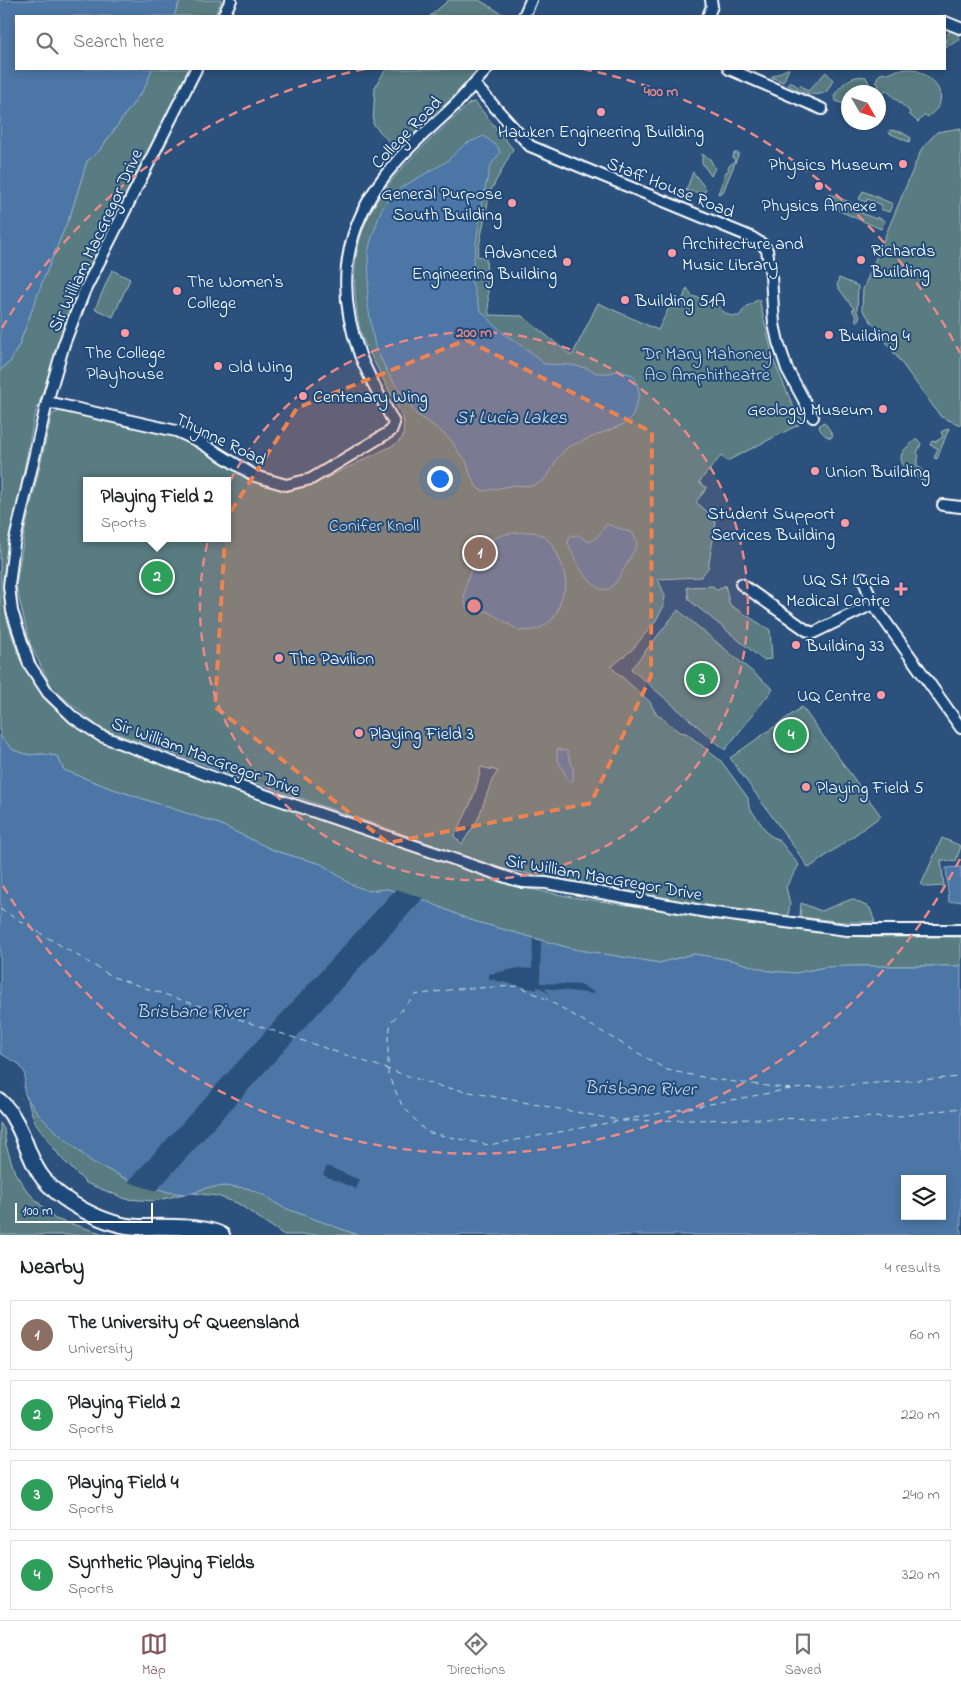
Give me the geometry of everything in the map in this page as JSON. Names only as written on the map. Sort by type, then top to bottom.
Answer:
[{"type":"street","points":[[224,15],[231,0]]},
{"type":"street","points":[[524,15],[532,0]]},
{"type":"street","points":[[708,15],[712,6],[711,0]]},
{"type":"street","points":[[946,22],[960,28]]},
{"type":"street","name":"Sir William MacGregor Drive","points":[[195,70],[84,292],[64,344],[47,402],[14,544],[9,586],[12,611],[29,664],[48,693],[74,718],[101,736],[218,780],[523,882],[546,883],[707,912],[847,930],[961,930]]},
{"type":"street","name":"College Road","points":[[394,423],[360,356],[353,334],[345,285],[346,264],[350,246],[357,223],[372,194],[385,175],[486,70]]},
{"type":"street","points":[[731,70],[822,109]]},
{"type":"street","name":"Staff House Road","points":[[474,84],[530,146],[751,237],[762,244],[767,250],[771,276],[774,324],[778,342],[787,369],[814,417]]},
{"type":"street","name":"Thynne Road","points":[[47,402],[176,432],[198,442],[255,476],[286,485],[311,479],[391,431],[394,423]]},
{"type":"street","points":[[943,505],[961,508]]},
{"type":"street","points":[[863,578],[873,604],[961,728]]},
{"type":"street","points":[[741,584],[812,633],[873,604]]},
{"type":"street","points":[[0,1101],[14,1118],[40,1174],[52,1189],[64,1198],[96,1215],[128,1226],[205,1230],[222,1235]]},
{"type":"highlighted area","points":[[466,340],[652,432],[651,676],[591,803],[388,843],[215,707],[226,519],[297,408]]},
{"type":"green space","points":[[180,0],[222,0],[214,15],[174,15]]},
{"type":"green space","points":[[449,0],[479,0],[504,15],[431,15]]},
{"type":"green space","points":[[950,31],[954,32],[959,36],[960,40],[946,47]]},
{"type":"green space","points":[[152,70],[189,70],[79,291],[61,337],[34,418],[10,543],[4,586],[7,620],[20,660],[45,696],[97,739],[327,823],[514,886],[572,897],[819,933],[866,937],[961,937],[961,966],[826,967],[796,973],[768,971],[731,960],[693,954],[659,963],[573,949],[470,920],[426,901],[387,889],[369,891],[352,885],[321,864],[275,851],[219,824],[107,787],[64,770],[57,756],[29,755],[13,750],[0,736],[0,370],[10,362],[19,345],[71,213],[87,161],[99,151],[145,87]]},
{"type":"green space","points":[[385,70],[477,70],[448,102],[402,147],[393,146],[373,124],[375,87]]},
{"type":"green space","points":[[785,70],[789,70],[783,82],[771,77]]},
{"type":"green space","points":[[897,70],[916,70],[924,75],[934,83],[940,93],[936,110],[928,117],[925,115],[918,122],[886,90],[886,85],[879,85],[876,82],[877,77],[884,73],[889,74]]},
{"type":"green space","points":[[826,72],[833,80],[827,91],[823,93],[807,93],[796,90],[788,85],[790,81],[808,91]]},
{"type":"green space","points":[[856,77],[866,77],[870,85],[843,85]]},
{"type":"green space","points":[[840,88],[841,103],[836,101],[834,96]]},
{"type":"green space","points":[[475,102],[513,149],[490,192],[477,256],[486,258],[489,315],[522,316],[572,356],[598,303],[658,330],[670,306],[679,309],[687,288],[692,296],[716,304],[730,316],[739,316],[746,307],[759,299],[774,361],[793,406],[802,419],[802,423],[727,461],[721,456],[699,482],[707,488],[696,502],[710,514],[716,523],[708,568],[701,577],[658,579],[665,596],[664,606],[655,622],[632,650],[611,667],[650,702],[655,712],[679,732],[686,733],[721,761],[748,798],[749,807],[769,835],[779,840],[799,865],[786,887],[790,904],[788,916],[682,902],[502,869],[100,728],[52,688],[30,644],[16,586],[25,530],[52,414],[64,409],[176,436],[248,476],[283,490],[322,480],[396,444],[403,437],[404,423],[402,416],[365,344],[361,332],[355,298],[356,260],[362,232],[373,207],[388,185],[426,144],[470,103]],"holes":[[[481,767],[498,771],[492,780],[478,819],[462,844],[454,836],[471,803]]]},
{"type":"green space","points":[[961,128],[961,425],[941,417],[862,309],[863,289],[922,148],[937,132]]},
{"type":"green space","points":[[890,130],[901,132],[911,138],[909,142],[889,133]]},
{"type":"green space","points":[[734,153],[739,153],[723,192],[718,194],[726,172],[729,170],[728,168],[735,161]]},
{"type":"green space","points":[[702,154],[710,159],[715,168],[711,176],[702,163]]},
{"type":"green space","points":[[693,172],[706,189],[704,193],[686,191]]},
{"type":"green space","points":[[863,191],[893,204],[889,212],[880,209],[882,205],[867,199],[866,202],[859,199]]},
{"type":"green space","points":[[830,194],[856,205],[855,208],[862,211],[861,213],[885,221],[881,229],[826,205]]},
{"type":"green space","points":[[112,270],[130,279],[113,317],[95,309]]},
{"type":"green space","points":[[839,278],[858,286],[857,312],[860,316],[857,322],[855,319],[857,317],[852,310],[854,309],[837,286]]},
{"type":"green space","points":[[823,422],[833,435],[831,438],[820,430],[819,426]]},
{"type":"green space","points":[[949,428],[937,459],[934,458],[938,448],[930,445],[932,441],[935,442],[943,437],[941,432]]},
{"type":"green space","points":[[917,439],[921,444],[917,453],[919,456],[917,465],[929,473],[925,481],[907,474],[901,459],[903,451]]},
{"type":"green space","points":[[725,585],[730,605],[770,630],[772,659],[763,660],[689,600],[687,587],[713,586],[718,590]]},
{"type":"green space","points":[[678,610],[773,689],[725,750],[631,669]]},
{"type":"green space","name":"Playing Field 5","points":[[802,707],[881,816],[809,868],[730,758]]},
{"type":"green space","points":[[942,838],[961,846],[956,861],[941,860],[944,886],[927,887],[921,885]]},
{"type":"green space","points":[[852,899],[870,908],[875,922],[844,922],[800,917],[801,903],[821,911]]},
{"type":"green space","points":[[26,1096],[38,1114],[51,1127],[92,1162],[129,1180],[168,1192],[184,1194],[154,1201],[126,1199],[86,1183],[61,1158],[35,1122]]},
{"type":"green space","points":[[0,1123],[4,1129],[6,1145],[15,1173],[28,1192],[55,1219],[108,1235],[0,1235]]},
{"type":"green space","points":[[225,1186],[247,1188],[264,1195],[282,1207],[358,1235],[284,1235],[237,1203],[217,1196],[193,1193],[205,1188]]},
{"type":"water","points":[[0,0],[180,0],[174,15],[15,15],[15,70],[152,70],[145,87],[99,151],[87,161],[71,213],[19,345],[10,362],[0,370]]},
{"type":"water","name":"St Lucia Lakes","points":[[484,136],[498,147],[500,153],[491,165],[482,200],[471,279],[480,310],[504,334],[531,352],[544,364],[571,365],[586,368],[597,373],[617,371],[633,375],[637,382],[639,396],[632,417],[624,424],[568,447],[557,459],[548,476],[541,482],[532,486],[515,485],[484,491],[477,488],[466,460],[451,440],[416,414],[389,375],[375,347],[367,300],[369,281],[368,253],[381,211],[388,200],[402,187],[446,162],[465,144]]},
{"type":"water","points":[[606,524],[633,533],[637,544],[616,582],[608,589],[602,589],[595,586],[583,572],[568,542],[570,536],[578,535],[589,542],[599,535]]},
{"type":"water","points":[[533,532],[544,536],[553,545],[563,567],[566,584],[557,612],[552,620],[542,627],[520,631],[487,611],[470,612],[464,597],[473,565],[484,547],[498,537]]},
{"type":"water","name":"Brisbane River","points":[[0,736],[13,750],[29,755],[57,756],[64,770],[107,787],[219,824],[275,851],[321,864],[352,885],[369,891],[387,889],[426,901],[470,920],[573,949],[659,963],[693,954],[731,960],[768,971],[796,973],[826,967],[961,966],[961,1235],[358,1235],[282,1207],[264,1195],[247,1188],[225,1186],[205,1188],[193,1193],[184,1194],[168,1192],[129,1180],[92,1162],[38,1114],[24,1091],[25,1073],[18,1063],[0,1053]]},
{"type":"water","points":[[557,749],[567,751],[573,768],[573,780],[569,782],[557,758]]},
{"type":"water","points":[[961,867],[961,901],[949,902],[946,868]]},
{"type":"pier","points":[[396,889],[423,898],[156,1191],[128,1182]]},
{"type":"pier","points":[[533,939],[541,941],[540,983],[580,985],[595,994],[544,988],[551,995],[541,988],[537,987],[537,990],[489,979],[489,974],[519,968],[532,969]]},
{"type":"pier","points":[[327,1166],[360,1180],[356,1189],[323,1175]]},
{"type":"ferry route","points":[[0,909],[113,977],[438,1086],[618,1120]]},
{"type":"ferry route","points":[[791,1089],[712,1079],[667,1070],[548,1000],[519,986],[456,989],[415,995],[391,1022],[388,1040],[388,1075],[402,1105],[426,1132],[489,1145],[791,1089],[961,1077]]},
{"type":"ferry route","points":[[622,1121],[892,1117],[961,1108]]},
{"type":"place","name":"Hawken Engineering Building","points":[[601,112]]},
{"type":"place","name":"Physics Museum","points":[[903,164]]},
{"type":"place","name":"Physics Annexe","points":[[819,186]]},
{"type":"place","name":"General Purpose South Building","points":[[512,203]]},
{"type":"place","name":"Architecture and Music Library","points":[[672,253]]},
{"type":"place","name":"Richards Building","points":[[861,260]]},
{"type":"place","name":"Advanced Engineering Building","points":[[567,262]]},
{"type":"place","name":"The Women's College","points":[[177,291]]},
{"type":"place","name":"Building 51A","points":[[625,300]]},
{"type":"place","name":"The College Playhouse","points":[[125,333]]},
{"type":"place","name":"Building 4","points":[[829,335]]},
{"type":"place","name":"Old Wing","points":[[218,366]]},
{"type":"place","name":"Centenary Wing","points":[[303,396]]},
{"type":"place","name":"Geology Museum","points":[[883,409]]},
{"type":"place","name":"Union Building","points":[[815,471]]},
{"type":"place","name":"Student Support Services Building","points":[[845,523]]},
{"type":"place","name":"The University of Queensland","points":[[480,553]]},
{"type":"place","name":"Playing Field 2","points":[[157,577]]},
{"type":"place","name":"UQ St Lucia Medical Centre","points":[[901,589]]},
{"type":"place","name":"Building 33","points":[[796,645]]},
{"type":"place","name":"The Pavilion","points":[[279,658]]},
{"type":"place","name":"Playing Field 4","points":[[702,679]]},
{"type":"place","name":"UQ Centre","points":[[881,695]]},
{"type":"place","name":"Playing Field 3","points":[[359,733]]},
{"type":"place","name":"Synthetic Playing Fields","points":[[791,735]]},
{"type":"place","name":"Playing Field 5","points":[[806,787]]},
{"type":"park label","name":"Dr Mary Mahoney AO Amphitheatre","points":[[707,363]]},
{"type":"park label","name":"Conifer Knoll","points":[[374,525]]}]
